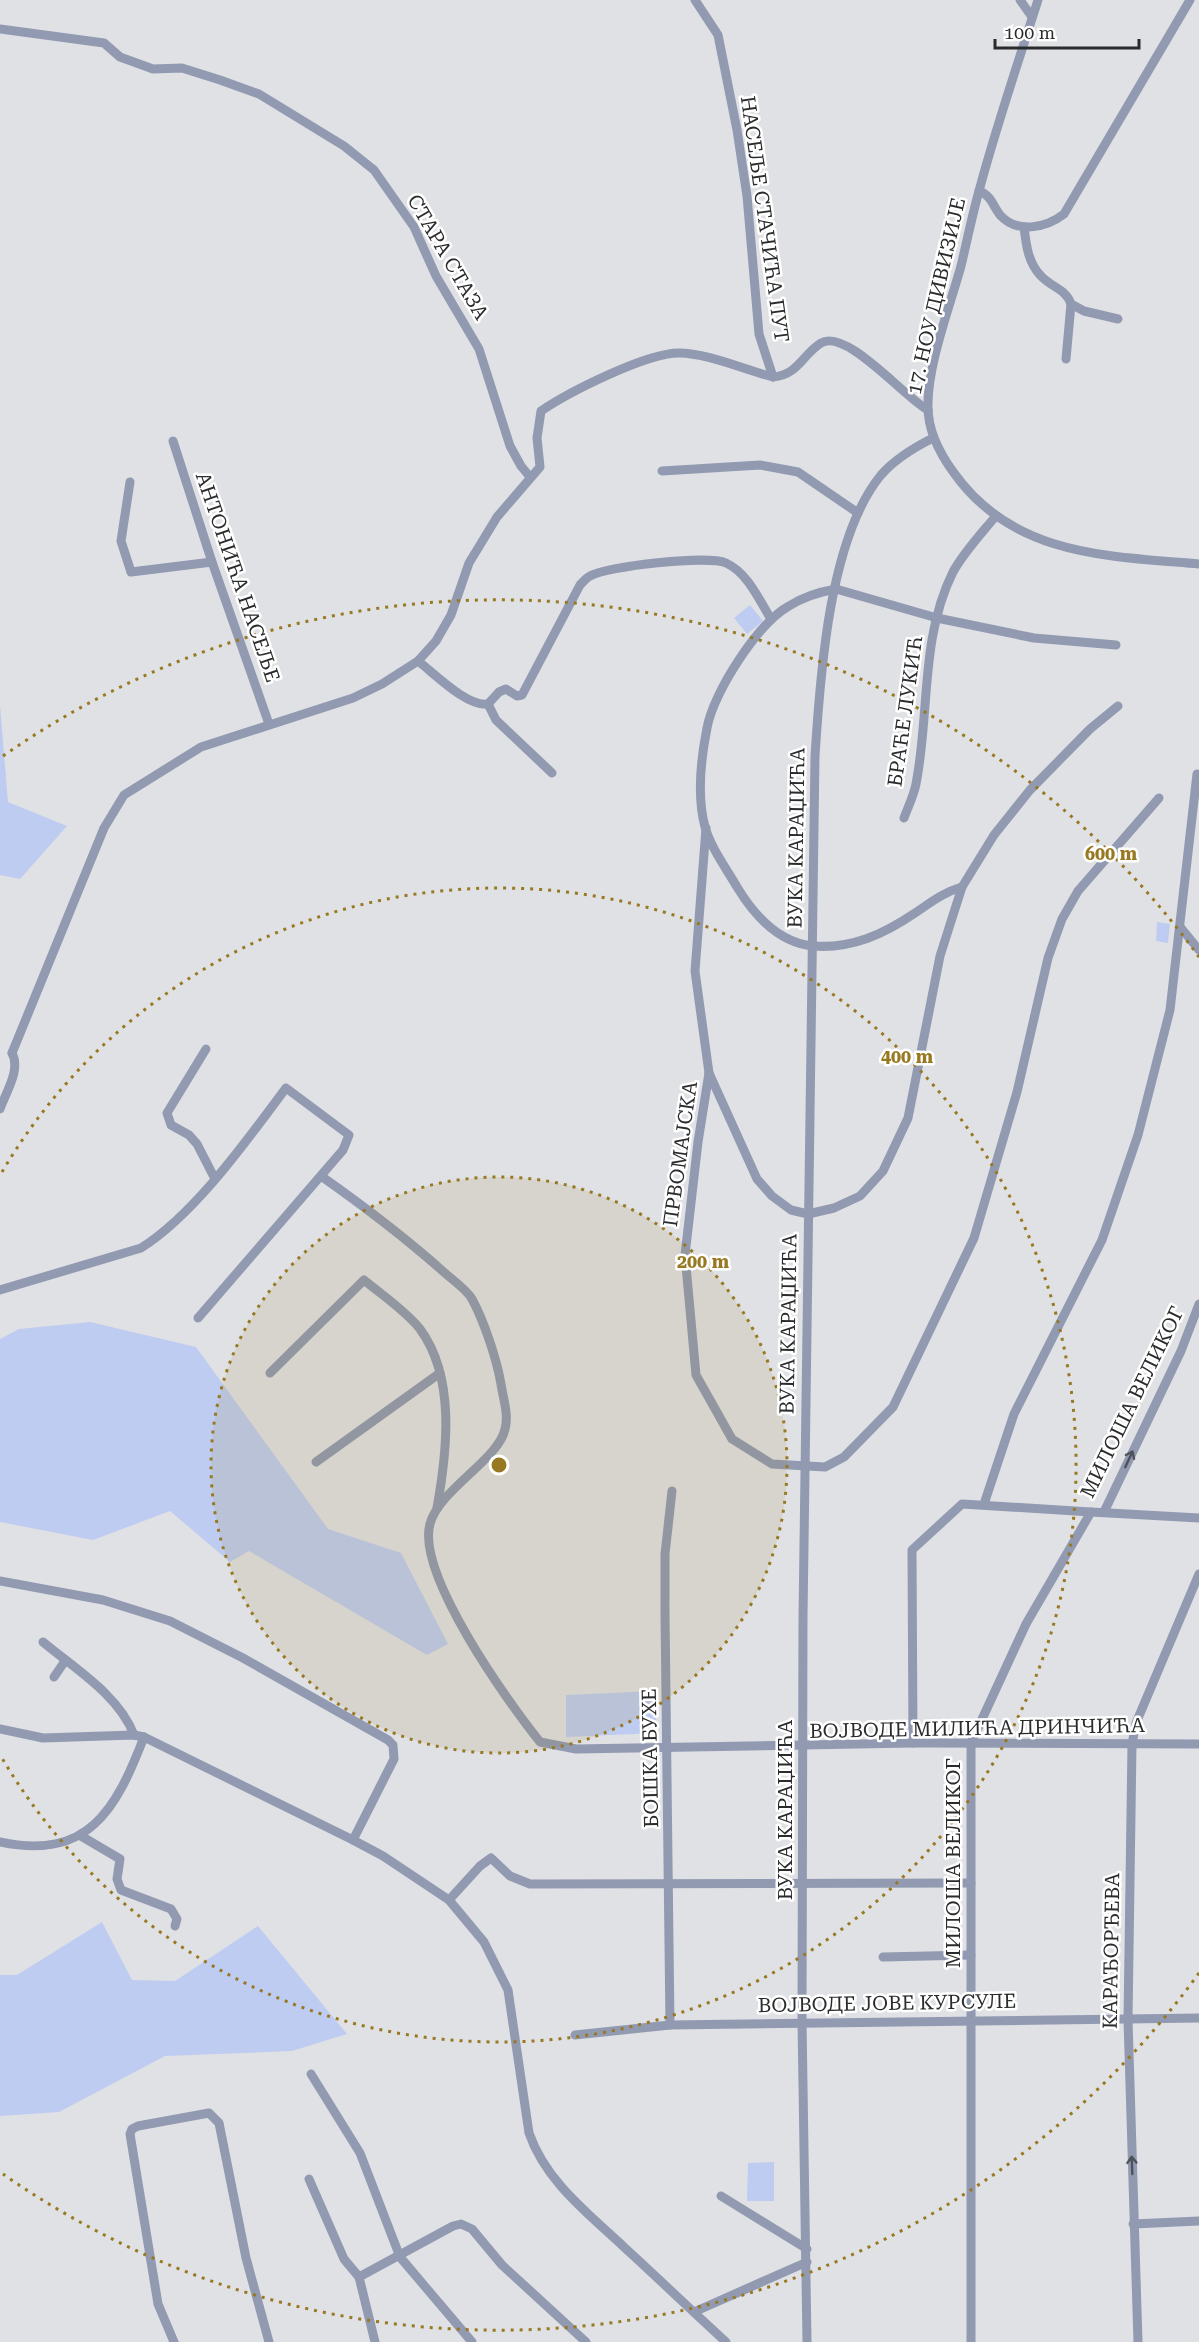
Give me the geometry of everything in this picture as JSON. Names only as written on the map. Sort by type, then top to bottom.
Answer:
[{"type":"street","name":"НАСЕЉЕ СТАЧИЋА ПУТ","points":[[695,0],[718,35],[735,119],[747,196],[759,334],[773,377]]},
{"type":"street","points":[[1020,0],[1032,17]]},
{"type":"street","name":"17. НОУ ДИВИЗИЈЕ","points":[[933,438],[928,410],[932,374],[979,191],[1038,0]]},
{"type":"street","points":[[1066,359],[1071,304],[1068,296],[1041,276],[1035,268],[1028,251],[1024,227],[1048,222],[1066,212],[1190,0]]},
{"type":"street","name":"СТАРА СТАЗА","points":[[0,29],[104,43],[120,57],[153,69],[182,68],[259,94],[345,146],[374,170],[414,227],[436,276],[479,349],[510,446],[530,477]]},
{"type":"street","name":"17. НОУ ДИВИЗИЈЕ","points":[[979,191],[988,196],[1007,221],[1024,227]]},
{"type":"street","points":[[1071,304],[1084,311],[1118,319]]},
{"type":"street","points":[[0,1110],[15,1070],[16,1062],[12,1053],[104,828],[124,795],[201,747],[352,698],[382,684],[418,661],[436,641],[451,615],[474,554],[497,517],[540,467],[537,438],[541,411],[558,400],[651,358],[680,353],[694,355],[773,377],[788,375],[823,342],[841,341],[852,348],[904,395],[928,410]]},
{"type":"street","points":[[933,438],[964,488],[995,517],[1030,535],[1074,550],[1199,564]]},
{"type":"street","name":"ВУКА КАРАЏИЋА","points":[[807,2342],[802,2021],[804,1467],[816,733],[821,675],[847,539],[858,513],[884,472],[933,438]]},
{"type":"street","name":"АНТОНИЋА НАСЕЉЕ","points":[[173,441],[212,562],[269,724]]},
{"type":"street","points":[[662,471],[760,465],[798,472],[858,513]]},
{"type":"street","points":[[130,482],[122,542],[131,572],[212,562]]},
{"type":"street","name":"БРАЋЕ ЛУКИЋ","points":[[904,818],[916,786],[923,741],[928,660],[938,618],[954,571],[995,517]]},
{"type":"street","points":[[488,704],[499,692],[506,689],[517,696],[522,695],[580,585],[591,575],[644,564],[717,560],[744,575],[771,619]]},
{"type":"street","points":[[962,887],[947,891],[884,933],[854,944],[812,946],[783,936],[756,915],[724,866],[706,828],[701,803],[707,726],[736,662],[771,619],[788,606],[820,592],[836,589],[938,618],[1034,638],[1116,645]]},
{"type":"street","points":[[418,661],[470,701],[488,704]]},
{"type":"street","points":[[488,704],[496,720],[552,773]]},
{"type":"street","points":[[706,828],[695,972],[710,1073],[757,1179],[772,1196],[790,1210],[808,1214],[834,1208],[860,1196],[883,1171],[908,1118],[940,956],[962,887],[994,835],[1030,790],[1090,729],[1118,706]]},
{"type":"street","points":[[984,1504],[1014,1414],[1106,1230],[1138,1135],[1170,1010],[1197,774]]},
{"type":"street","name":"ПРВОМАЈСКА","points":[[710,1073],[698,1142],[685,1255],[696,1375],[732,1439],[772,1464],[825,1467],[844,1457],[893,1407],[974,1238],[1017,1092],[1048,958],[1062,919],[1084,883],[1159,798]]},
{"type":"street","points":[[1181,928],[1199,950]]},
{"type":"street","points":[[206,1049],[167,1113],[171,1125],[189,1135],[197,1144],[214,1177]]},
{"type":"street","points":[[0,1051],[12,1053]]},
{"type":"street","points":[[0,1290],[141,1248],[170,1227],[286,1088],[349,1135],[343,1150],[198,1318]]},
{"type":"street","points":[[321,1176],[400,1233],[471,1297],[498,1371],[506,1414],[502,1438],[437,1508]]},
{"type":"street","points":[[270,1373],[364,1280],[419,1329],[440,1373],[445,1411],[445,1464],[437,1508]]},
{"type":"street","name":"МИЛОША ВЕЛИКОГ","points":[[971,2342],[971,1743],[1026,1624],[1091,1512],[1104,1512],[1181,1351],[1199,1304]]},
{"type":"street","points":[[316,1462],[440,1373]]},
{"type":"street","name":"БОШКА БУХЕ","points":[[669,2025],[665,1554],[672,1491]]},
{"type":"street","points":[[912,1743],[912,1550],[962,1504],[1091,1512]]},
{"type":"street","name":"ВОЈВОДЕ МИЛИЋА ДРИНЧИЋА","points":[[437,1508],[429,1524],[428,1543],[431,1562],[495,1683],[540,1742],[576,1749],[668,1746],[803,1747],[912,1743],[1199,1744]]},
{"type":"street","points":[[1104,1512],[1199,1518]]},
{"type":"street","name":"КАРАЂОРЂЕВА","points":[[1138,2342],[1128,2020],[1132,1744],[1136,1723],[1199,1574]]},
{"type":"street","points":[[0,1581],[103,1600],[171,1621],[243,1658],[388,1740],[393,1745],[394,1759],[353,1840]]},
{"type":"street","points":[[43,1642],[114,1704],[139,1736]]},
{"type":"street","points":[[54,1677],[65,1661]]},
{"type":"street","points":[[0,1729],[43,1738],[139,1736],[353,1840],[383,1856],[449,1900],[484,1942],[508,1990],[529,2133],[537,2156],[571,2197],[726,2342]]},
{"type":"street","points":[[0,1842],[42,1846],[63,1843],[81,1836],[114,1803],[139,1736]]},
{"type":"street","points":[[81,1836],[120,1859],[117,1879],[121,1890],[171,1909],[177,1919],[175,1926]]},
{"type":"street","points":[[449,1900],[480,1866],[491,1858],[510,1876],[530,1884],[971,1883]]},
{"type":"street","points":[[883,1957],[971,1955]]},
{"type":"street","name":"ВОЈВОДЕ ЈОВЕ КУРСУЛЕ","points":[[575,2035],[669,2025],[802,2021],[1199,2018]]},
{"type":"street","points":[[311,2074],[360,2153],[400,2257],[472,2342]]},
{"type":"street","points":[[174,2342],[158,2304],[130,2134],[132,2129],[145,2124],[209,2113],[219,2123],[246,2258],[269,2342]]},
{"type":"street","points":[[309,2179],[344,2259],[359,2277],[375,2342]]},
{"type":"street","points":[[721,2196],[807,2249]]},
{"type":"street","points":[[1133,2224],[1199,2220]]},
{"type":"street","points":[[359,2277],[400,2257],[453,2226],[461,2224],[472,2229],[502,2265],[586,2342]]},
{"type":"street","points":[[694,2312],[807,2262]]},
{"type":"shaded area","points":[[750,605],[763,621],[747,634],[734,618]]},
{"type":"shaded area","points":[[0,705],[8,802],[67,826],[20,879],[0,875]]},
{"type":"shaded area","points":[[1157,922],[1170,924],[1168,943],[1156,941]]},
{"type":"shaded area","points":[[90,1322],[196,1347],[328,1529],[401,1553],[448,1644],[427,1655],[249,1551],[230,1562],[170,1511],[93,1540],[0,1522],[0,1339],[19,1329]]},
{"type":"shaded area","points":[[655,1691],[657,1733],[566,1737],[566,1695]]},
{"type":"shaded area","points":[[102,1922],[132,1980],[175,1981],[258,1926],[347,2034],[292,2051],[165,2056],[59,2112],[0,2116],[0,1975],[17,1975]]},
{"type":"shaded area","points":[[774,2162],[774,2201],[747,2201],[748,2163]]}]
